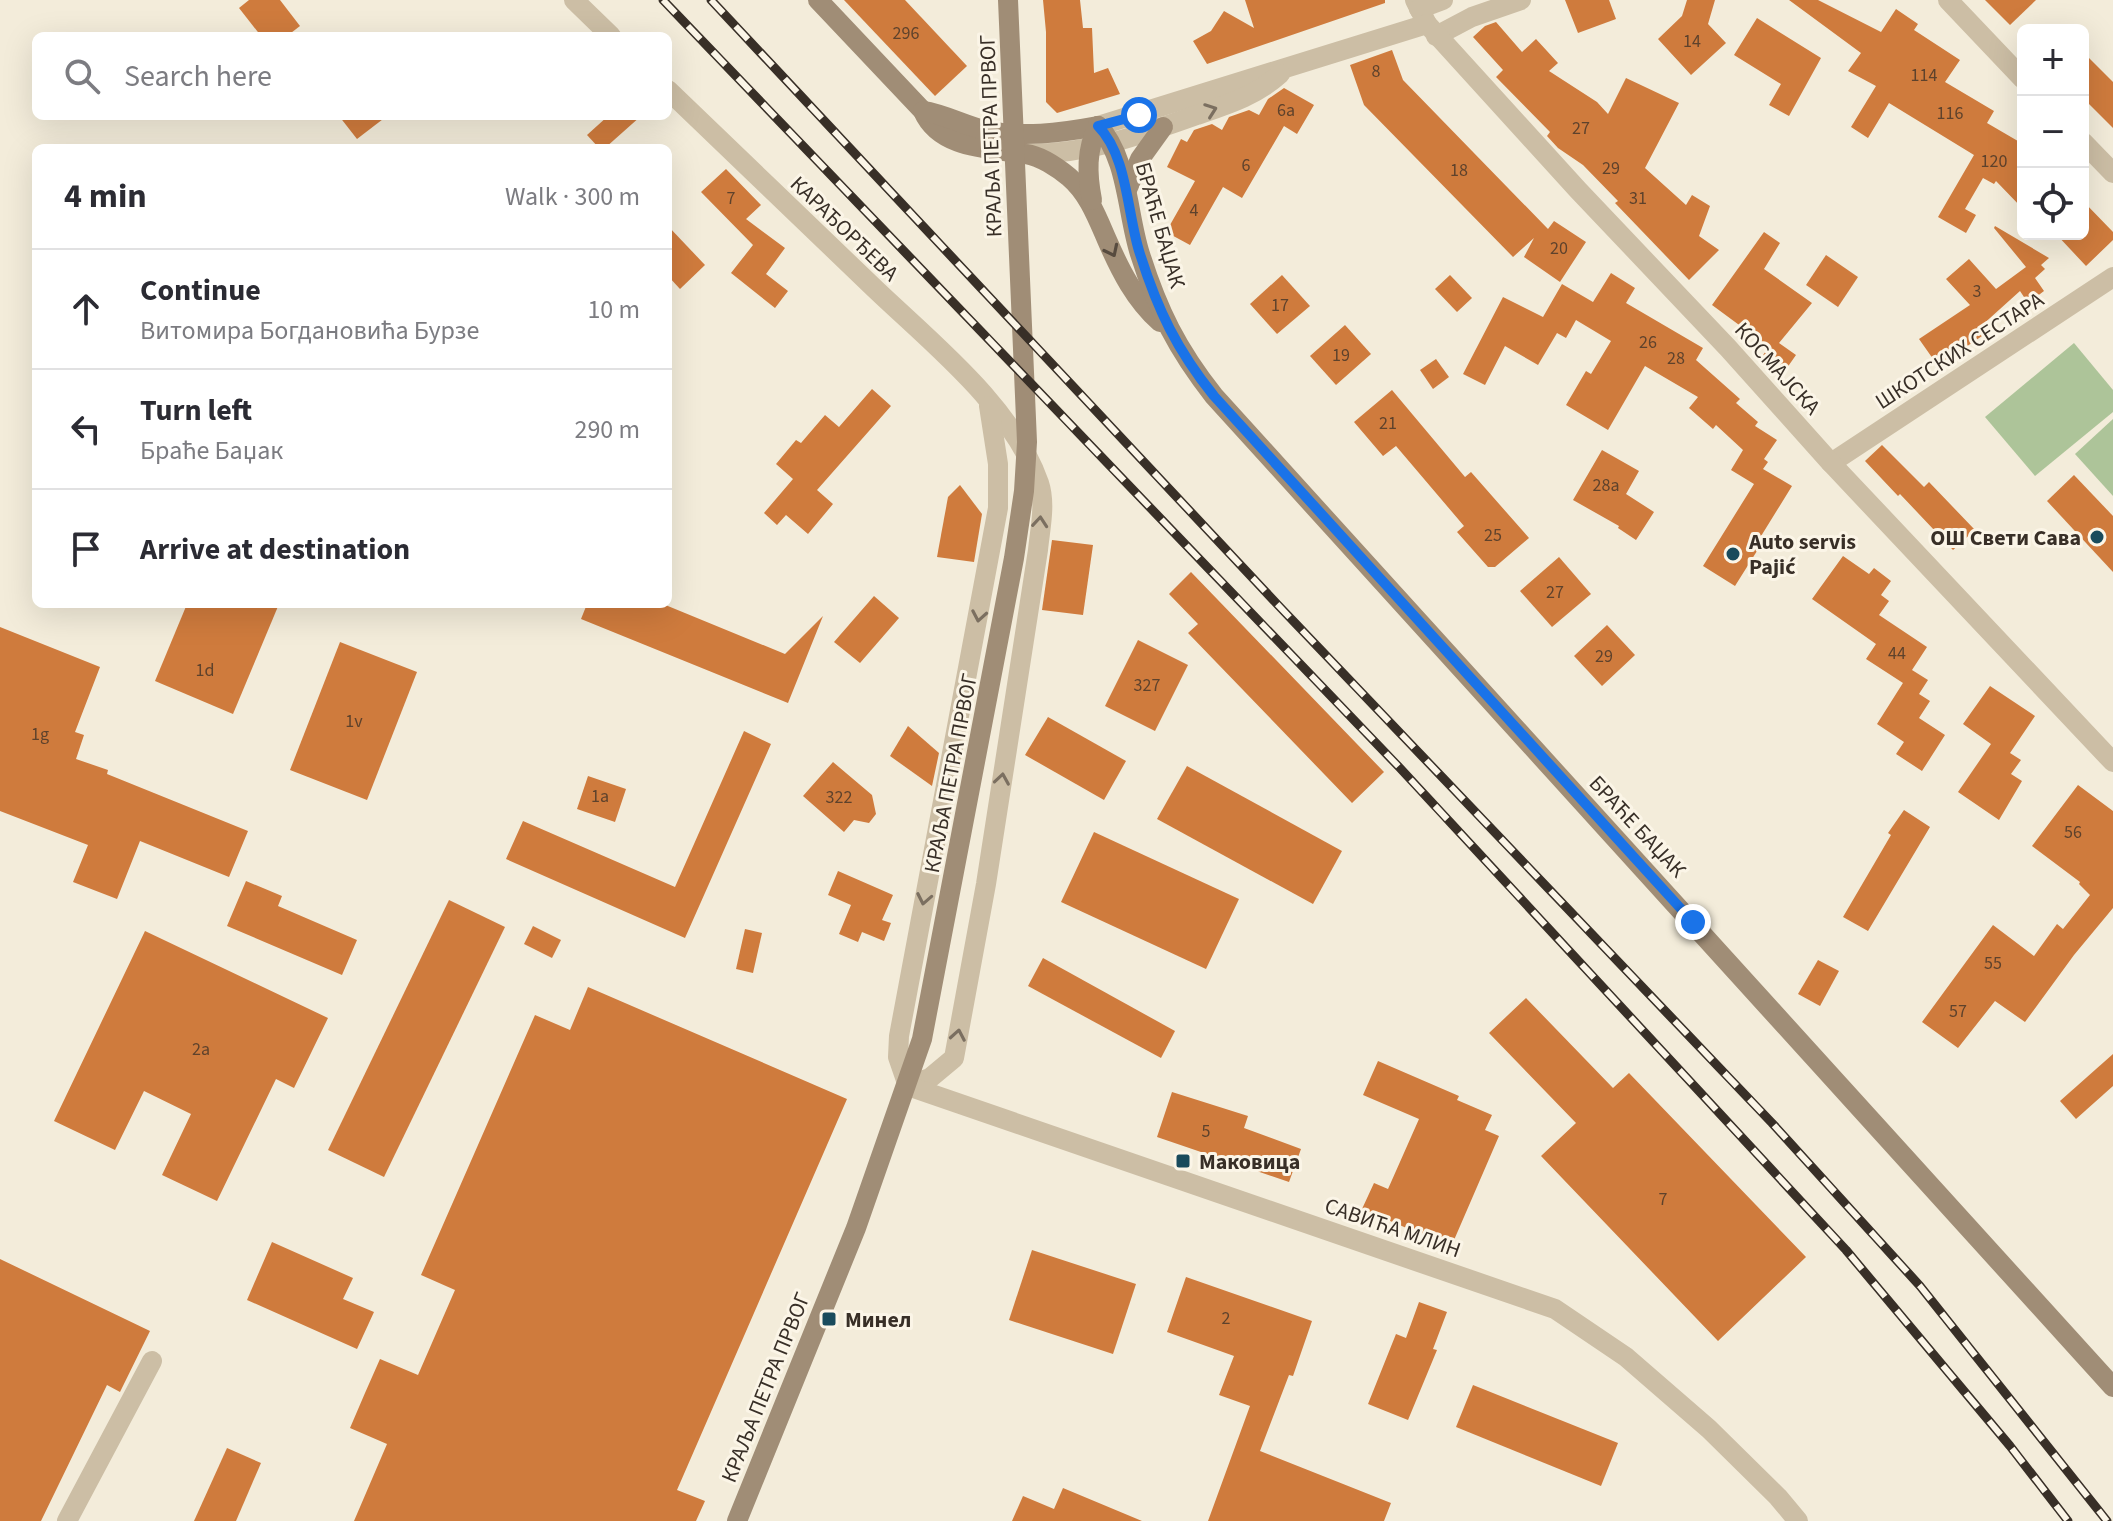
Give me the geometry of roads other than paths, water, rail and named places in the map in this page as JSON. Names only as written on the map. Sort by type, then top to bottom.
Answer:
[{"type":"main road","name":"БРАЋЕ БАЏАК","points":[[818,0],[923,111],[931,124],[957,141],[985,150],[1028,154],[1069,177],[1082,190],[1093,209],[1138,298],[1167,328]]},
{"type":"main road","name":"КРАЉА ПЕТРА ПРВОГ","points":[[737,1521],[856,1228],[908,1086],[922,1039],[993,680],[1025,479],[1027,400],[1008,0]]},
{"type":"main road","points":[[923,111],[985,130],[1012,134],[1066,132],[1098,126]]},
{"type":"main road","name":"БРАЋЕ БАЏАК","points":[[1098,126],[1112,144],[1141,258],[1167,328],[1185,360],[1214,396],[2113,1387]]},
{"type":"main road","points":[[1093,209],[1088,180],[1089,150],[1098,126]]},
{"type":"main road","points":[[1125,194],[1140,159],[1163,127]]},
{"type":"street","points":[[574,0],[607,32]]},
{"type":"street","points":[[1098,126],[1286,69],[1391,33],[1424,17],[1443,0]]},
{"type":"street","points":[[1424,17],[1472,17],[1521,0]]},
{"type":"street","points":[[1948,0],[2017,73]]},
{"type":"street","name":"КОСМАЈСКА","points":[[1424,17],[1831,463],[2113,762]]},
{"type":"street","points":[[1028,154],[1089,150],[1112,144],[1247,96],[1286,69]]},
{"type":"street","name":"КАРАЂОРЂЕВА","points":[[672,94],[953,361],[1018,442],[1040,486],[1042,504],[1038,550],[986,884],[954,1058],[930,1078],[908,1086]]},
{"type":"street","points":[[2089,148],[2113,173]]},
{"type":"street","name":"ШКОТСКИХ СЕСТАРА","points":[[1831,463],[2113,277]]},
{"type":"street","points":[[908,1086],[898,1057],[899,1036],[998,508],[997,455],[988,401]]},
{"type":"street","name":"САВИЋА МЛИН","points":[[908,1086],[1555,1309],[1626,1357],[1709,1429],[1798,1521]]},
{"type":"street","points":[[67,1521],[152,1361]]},
{"type":"railway","points":[[663,0],[1399,767],[1846,1250],[2010,1446],[2068,1521]]},
{"type":"railway","points":[[711,0],[1277,604],[1772,1123],[1920,1286],[2107,1521]]},
{"type":"place","name":"ОШ Свети Сава","points":[[2097,537]]},
{"type":"place","name":"Auto servis Pajić","points":[[1733,554]]},
{"type":"place","name":"Маковица","points":[[1183,1161]]},
{"type":"place","name":"Минел","points":[[829,1319]]}]
